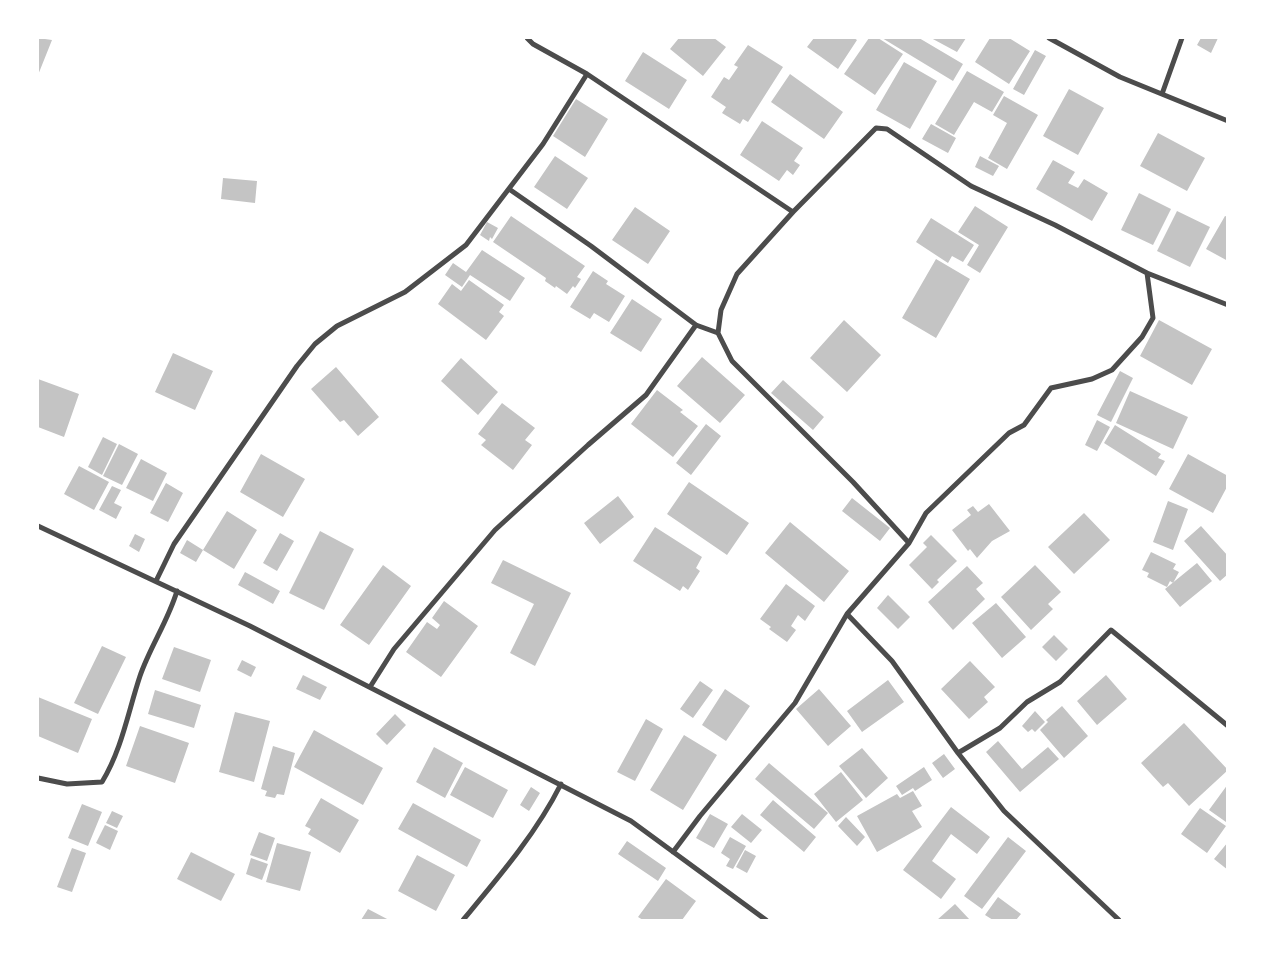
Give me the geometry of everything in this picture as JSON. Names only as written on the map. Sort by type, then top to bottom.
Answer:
[{"type":"street","points":[[527,38],[533,44],[587,74],[793,212]]},
{"type":"street","points":[[1050,38],[1120,77],[1228,120]]},
{"type":"street","points":[[1162,94],[1182,38]]},
{"type":"street","points":[[156,581],[174,544],[314,344],[337,326],[405,292],[466,245],[543,144],[587,74]]},
{"type":"street","points":[[909,543],[853,482],[732,361],[718,333],[721,310],[737,274],[869,133],[876,128],[887,129],[971,186],[1055,225],[1147,273],[1228,305]]},
{"type":"street","points":[[509,189],[591,246],[696,326],[718,333]]},
{"type":"street","points":[[673,852],[700,816],[795,703],[847,614],[909,543],[926,513],[1009,433],[1024,425],[1051,388],[1092,379],[1112,370],[1142,337],[1152,318],[1147,273]]},
{"type":"street","points":[[370,687],[394,649],[495,530],[646,395],[696,326]]},
{"type":"street","points":[[38,526],[177,591],[370,687],[631,821],[766,920]]},
{"type":"street","points":[[38,778],[67,784],[102,782],[116,760],[140,675],[171,612],[177,591]]},
{"type":"street","points":[[847,614],[892,661],[958,753],[1004,811],[1119,920]]},
{"type":"street","points":[[958,753],[1000,728],[1027,702],[1060,682],[1111,630],[1228,726]]},
{"type":"street","points":[[463,920],[500,876],[548,810],[561,784]]},
{"type":"building","points":[[38,38],[52,40],[38,75]]},
{"type":"building","points":[[679,38],[714,38],[726,47],[703,76],[670,49]]},
{"type":"building","points":[[814,38],[854,38],[857,40],[838,69],[807,47]]},
{"type":"building","points":[[869,38],[878,38],[903,54],[875,95],[844,74]]},
{"type":"building","points":[[882,38],[919,38],[963,64],[953,81]]},
{"type":"building","points":[[931,38],[966,38],[957,52]]},
{"type":"building","points":[[990,38],[1009,38],[1030,51],[1009,84],[975,62]]},
{"type":"building","points":[[1201,38],[1218,38],[1211,53],[1197,45]]},
{"type":"building","points":[[748,45],[783,67],[748,122],[743,119],[740,124],[722,113],[726,107],[711,97],[724,77],[729,80],[738,67],[734,65]]},
{"type":"building","points":[[1035,50],[1046,56],[1024,95],[1013,89]]},
{"type":"building","points":[[643,52],[687,80],[669,109],[625,81]]},
{"type":"building","points":[[904,62],[937,81],[910,129],[876,110]]},
{"type":"building","points":[[967,71],[1004,92],[992,112],[974,102],[954,135],[935,124]]},
{"type":"building","points":[[790,74],[843,112],[824,139],[771,102]]},
{"type":"building","points":[[1069,89],[1104,108],[1078,155],[1043,136]]},
{"type":"building","points":[[1004,96],[1038,115],[1007,169],[988,158],[1007,123],[993,115]]},
{"type":"building","points":[[576,99],[608,119],[585,157],[553,136]]},
{"type":"building","points":[[762,121],[803,148],[794,161],[800,165],[793,175],[787,170],[779,181],[740,155]]},
{"type":"building","points":[[931,124],[956,138],[948,153],[922,139]]},
{"type":"building","points":[[1158,133],[1205,158],[1187,191],[1140,166]]},
{"type":"building","points":[[555,156],[588,178],[567,209],[534,187]]},
{"type":"building","points":[[980,156],[999,166],[993,176],[975,167]]},
{"type":"building","points":[[1053,160],[1075,172],[1068,183],[1078,188],[1084,179],[1108,193],[1092,221],[1036,189]]},
{"type":"building","points":[[223,178],[257,181],[255,203],[221,199]]},
{"type":"building","points":[[1139,193],[1171,209],[1153,245],[1121,230]]},
{"type":"building","points":[[975,206],[1008,227],[980,273],[967,265],[979,245],[958,232]]},
{"type":"building","points":[[635,207],[670,231],[648,264],[612,240]]},
{"type":"building","points":[[1177,211],[1210,227],[1190,267],[1157,251]]},
{"type":"building","points":[[511,216],[585,266],[577,277],[581,279],[575,288],[573,286],[567,294],[556,286],[555,288],[545,281],[546,278],[493,242]]},
{"type":"building","points":[[1225,216],[1228,217],[1228,261],[1206,249]]},
{"type":"building","points":[[931,218],[974,245],[963,262],[952,256],[948,263],[916,242]]},
{"type":"building","points":[[487,222],[498,228],[489,241],[480,235]]},
{"type":"building","points":[[482,250],[525,278],[510,301],[470,275],[462,287],[445,275],[453,263],[466,272]]},
{"type":"building","points":[[936,259],[970,279],[936,338],[902,318]]},
{"type":"building","points":[[593,271],[608,281],[606,284],[625,296],[609,322],[594,313],[590,319],[570,307]]},
{"type":"building","points":[[469,280],[504,305],[499,312],[504,316],[486,340],[438,304],[452,284],[461,291]]},
{"type":"building","points":[[632,299],[662,319],[641,352],[610,333]]},
{"type":"building","points":[[844,320],[881,355],[847,392],[810,358]]},
{"type":"building","points":[[1159,320],[1212,349],[1192,385],[1140,356]]},
{"type":"building","points":[[173,353],[213,371],[195,410],[155,392]]},
{"type":"building","points":[[702,357],[745,395],[720,423],[677,386]]},
{"type":"building","points":[[461,358],[498,392],[478,415],[441,381]]},
{"type":"building","points":[[336,367],[379,417],[358,436],[344,420],[340,422],[311,389]]},
{"type":"building","points":[[1120,371],[1133,378],[1111,422],[1097,415]]},
{"type":"building","points":[[38,379],[79,394],[64,437],[38,427]]},
{"type":"building","points":[[783,380],[824,417],[813,430],[771,393]]},
{"type":"building","points":[[657,390],[683,410],[680,412],[698,426],[673,457],[631,424]]},
{"type":"building","points":[[1130,391],[1188,417],[1173,449],[1116,423]]},
{"type":"building","points":[[502,403],[535,428],[525,440],[532,445],[513,470],[481,445],[486,440],[478,434]]},
{"type":"building","points":[[1097,420],[1110,427],[1097,451],[1085,445]]},
{"type":"building","points":[[706,424],[721,436],[691,475],[676,463]]},
{"type":"building","points":[[1115,425],[1161,454],[1158,458],[1165,461],[1156,476],[1104,443]]},
{"type":"building","points":[[103,437],[117,444],[102,475],[88,467]]},
{"type":"building","points":[[119,444],[138,454],[122,485],[103,476]]},
{"type":"building","points":[[261,454],[305,479],[283,517],[240,492]]},
{"type":"building","points":[[1188,454],[1228,476],[1228,485],[1213,513],[1169,489]]},
{"type":"building","points":[[141,459],[167,473],[153,501],[126,488]]},
{"type":"building","points":[[79,466],[109,482],[94,510],[64,494]]},
{"type":"building","points":[[689,482],[749,523],[727,555],[667,514]]},
{"type":"building","points":[[166,483],[183,493],[168,522],[150,513]]},
{"type":"building","points":[[112,486],[121,490],[114,503],[122,507],[116,519],[99,510]]},
{"type":"building","points":[[618,496],[634,517],[600,544],[584,523]]},
{"type":"building","points":[[852,498],[890,528],[880,541],[842,511]]},
{"type":"building","points":[[1168,501],[1188,509],[1173,550],[1153,542]]},
{"type":"building","points":[[989,504],[1010,531],[992,541],[977,558],[970,549],[968,551],[952,530],[971,515],[967,510],[973,506],[978,512]]},
{"type":"building","points":[[227,511],[257,530],[234,569],[203,550]]},
{"type":"building","points":[[1084,513],[1110,540],[1074,574],[1048,547]]},
{"type":"building","points":[[790,522],[849,571],[824,602],[765,553]]},
{"type":"building","points":[[1201,526],[1228,556],[1228,574],[1220,581],[1184,541]]},
{"type":"building","points":[[655,527],[702,557],[696,568],[700,571],[688,590],[683,586],[680,591],[633,561]]},
{"type":"building","points":[[320,531],[354,549],[324,610],[289,593]]},
{"type":"building","points":[[280,533],[294,541],[277,571],[263,563]]},
{"type":"building","points":[[135,534],[145,539],[139,552],[129,546]]},
{"type":"building","points":[[931,535],[957,561],[937,580],[939,582],[932,589],[909,565],[927,547],[923,543]]},
{"type":"building","points":[[187,540],[203,550],[196,562],[180,553]]},
{"type":"building","points":[[1151,552],[1176,564],[1173,569],[1179,572],[1173,583],[1170,581],[1167,587],[1147,577],[1149,573],[1142,570]]},
{"type":"building","points":[[503,560],[571,593],[535,666],[510,653],[534,604],[491,583]]},
{"type":"building","points":[[1197,563],[1212,581],[1180,607],[1165,589]]},
{"type":"building","points":[[383,565],[411,586],[369,645],[340,625]]},
{"type":"building","points":[[1035,565],[1061,592],[1048,604],[1053,609],[1031,630],[1001,597]]},
{"type":"building","points":[[967,566],[983,583],[976,589],[985,599],[953,630],[928,602]]},
{"type":"building","points":[[245,572],[280,591],[273,604],[238,585]]},
{"type":"building","points":[[786,584],[815,606],[805,621],[798,615],[791,626],[796,630],[787,642],[769,629],[771,627],[760,619]]},
{"type":"building","points":[[888,595],[910,617],[898,629],[877,608]]},
{"type":"building","points":[[444,601],[478,626],[441,677],[406,652],[427,622],[437,629],[440,625],[432,618]]},
{"type":"building","points":[[996,603],[1026,637],[1002,658],[972,623]]},
{"type":"building","points":[[1054,635],[1068,649],[1056,661],[1042,647]]},
{"type":"building","points":[[102,646],[126,657],[98,714],[74,703]]},
{"type":"building","points":[[174,647],[211,660],[200,692],[162,679]]},
{"type":"building","points":[[242,660],[256,667],[251,677],[237,670]]},
{"type":"building","points":[[970,661],[995,687],[984,697],[988,702],[969,719],[941,689]]},
{"type":"building","points":[[303,675],[327,687],[320,700],[296,689]]},
{"type":"building","points":[[1106,675],[1127,699],[1097,725],[1077,701]]},
{"type":"building","points":[[888,680],[904,702],[862,732],[847,711]]},
{"type":"building","points":[[700,681],[713,690],[693,718],[680,709]]},
{"type":"building","points":[[725,689],[750,706],[726,741],[702,725]]},
{"type":"building","points":[[819,689],[851,726],[828,746],[796,709]]},
{"type":"building","points":[[155,690],[201,705],[194,728],[148,714]]},
{"type":"building","points":[[38,697],[92,719],[78,753],[38,736]]},
{"type":"building","points":[[1062,706],[1088,736],[1064,758],[1040,730],[1048,722],[1046,720]]},
{"type":"building","points":[[1035,711],[1045,722],[1035,732],[1032,729],[1028,732],[1022,726]]},
{"type":"building","points":[[235,712],[270,721],[254,782],[219,772]]},
{"type":"building","points":[[395,714],[406,725],[387,745],[376,734]]},
{"type":"building","points":[[646,719],[663,729],[635,781],[617,772]]},
{"type":"building","points":[[1184,723],[1228,770],[1189,806],[1168,783],[1163,787],[1141,763]]},
{"type":"building","points":[[140,726],[189,743],[175,783],[126,766]]},
{"type":"building","points":[[314,730],[383,768],[363,805],[294,767]]},
{"type":"building","points":[[684,735],[717,755],[683,810],[650,790]]},
{"type":"building","points":[[998,741],[1022,769],[1048,747],[1059,759],[1020,792],[986,752]]},
{"type":"building","points":[[273,746],[295,753],[284,795],[277,794],[275,798],[265,796],[267,791],[261,789]]},
{"type":"building","points":[[434,747],[463,763],[445,798],[416,782]]},
{"type":"building","points":[[862,748],[888,778],[866,798],[839,766]]},
{"type":"building","points":[[944,754],[955,769],[943,778],[932,763]]},
{"type":"building","points":[[769,763],[828,813],[814,829],[755,779]]},
{"type":"building","points":[[465,767],[508,790],[493,818],[450,795]]},
{"type":"building","points":[[924,767],[932,780],[915,791],[913,788],[902,795],[896,786]]},
{"type":"building","points":[[841,772],[863,800],[836,822],[814,794]]},
{"type":"building","points":[[1228,784],[1228,820],[1226,822],[1209,810]]},
{"type":"building","points":[[531,787],[540,793],[529,811],[520,805]]},
{"type":"building","points":[[913,791],[922,806],[912,811],[922,827],[877,852],[857,816],[897,794],[900,798]]},
{"type":"building","points":[[321,798],[359,820],[340,853],[308,834],[311,829],[305,826]]},
{"type":"building","points":[[773,800],[816,837],[804,852],[760,815]]},
{"type":"building","points":[[413,803],[481,840],[467,867],[398,829]]},
{"type":"building","points":[[82,804],[102,812],[88,846],[68,838]]},
{"type":"building","points":[[951,807],[990,837],[977,854],[951,834],[932,861],[956,879],[941,899],[903,870]]},
{"type":"building","points":[[1200,808],[1226,826],[1207,853],[1181,834]]},
{"type":"building","points":[[112,811],[123,816],[117,828],[106,823]]},
{"type":"building","points":[[710,814],[728,824],[714,848],[696,838]]},
{"type":"building","points":[[742,814],[762,830],[751,843],[731,827]]},
{"type":"building","points":[[846,817],[865,837],[857,846],[838,826]]},
{"type":"building","points":[[105,825],[118,831],[110,850],[96,843]]},
{"type":"building","points":[[259,832],[275,838],[267,861],[250,855]]},
{"type":"building","points":[[730,837],[746,846],[733,869],[726,866],[730,859],[721,853]]},
{"type":"building","points":[[1008,837],[1026,851],[982,909],[964,896]]},
{"type":"building","points":[[627,841],[666,868],[658,881],[618,854]]},
{"type":"building","points":[[1228,842],[1228,870],[1214,859]]},
{"type":"building","points":[[277,843],[311,852],[300,891],[266,882]]},
{"type":"building","points":[[72,848],[86,853],[72,892],[57,887]]},
{"type":"building","points":[[745,850],[756,856],[747,873],[736,867]]},
{"type":"building","points":[[191,852],[235,874],[221,901],[177,879]]},
{"type":"building","points":[[417,855],[455,875],[436,911],[398,891]]},
{"type":"building","points":[[251,858],[268,864],[262,880],[246,874]]},
{"type":"building","points":[[666,879],[696,901],[682,920],[643,920],[638,917]]},
{"type":"building","points":[[998,897],[1021,914],[1016,920],[993,920],[985,915]]},
{"type":"building","points":[[955,904],[970,920],[937,920]]},
{"type":"building","points":[[368,909],[389,920],[361,920]]}]
